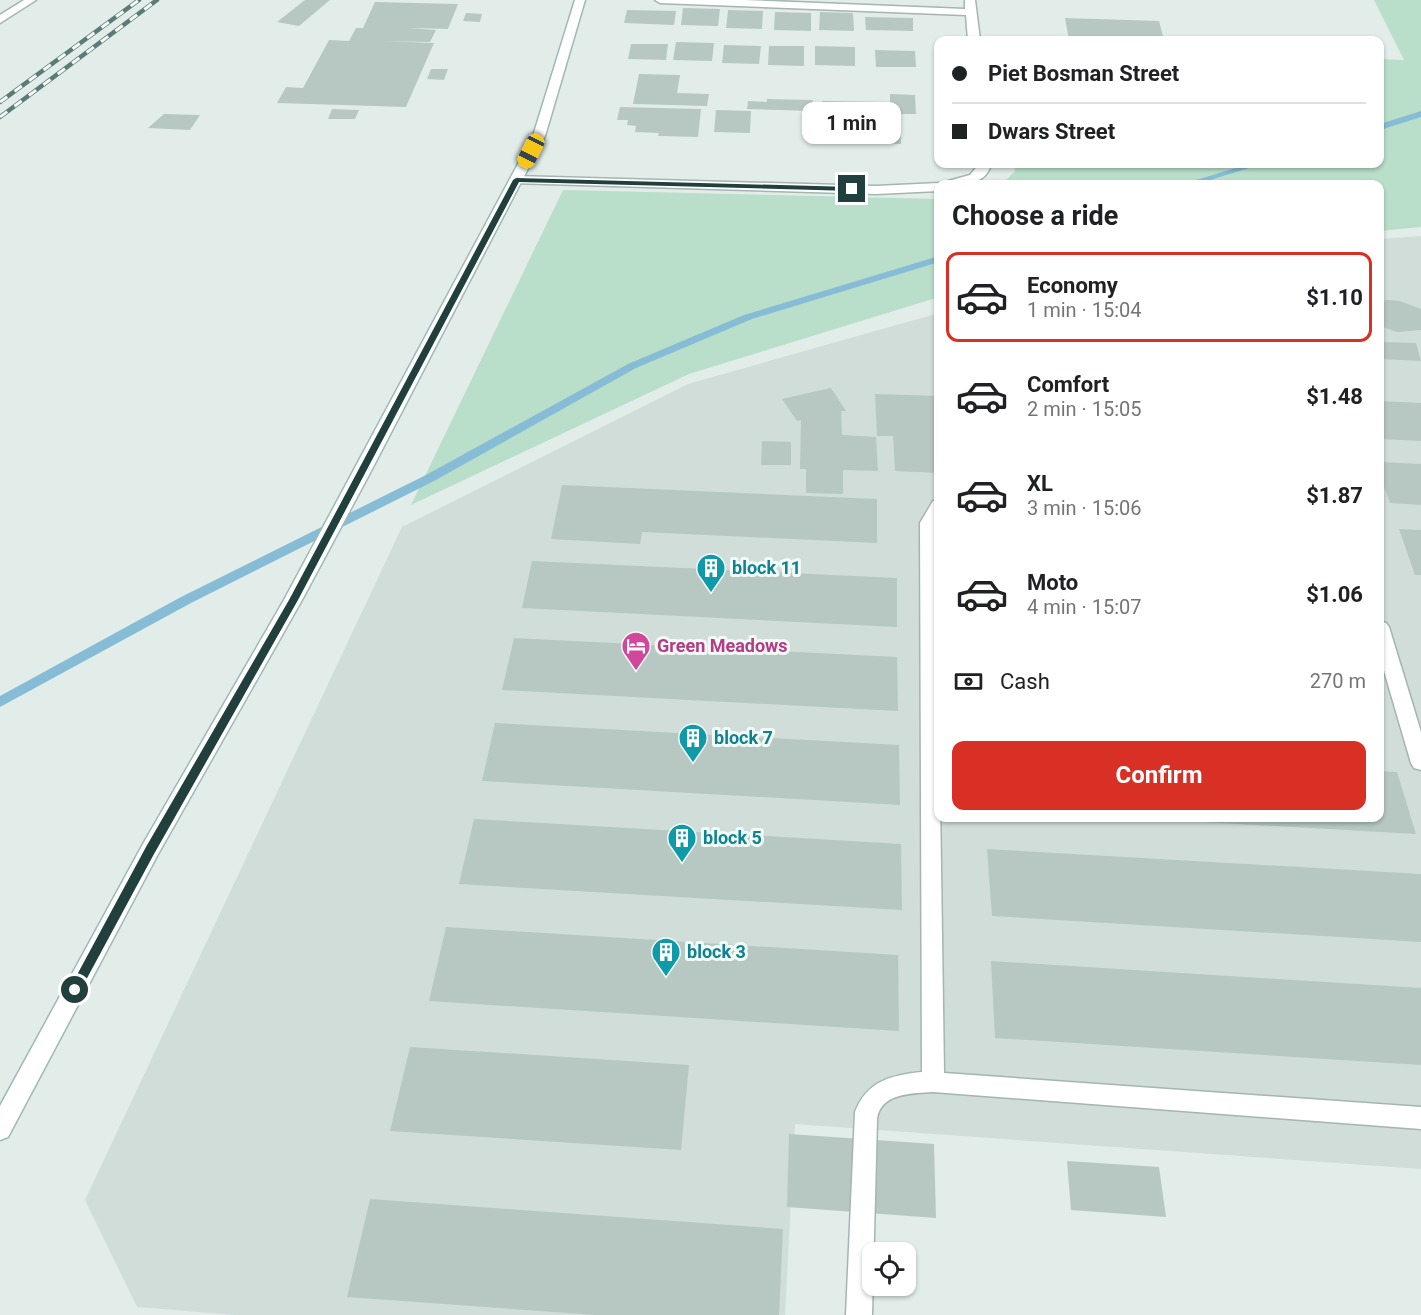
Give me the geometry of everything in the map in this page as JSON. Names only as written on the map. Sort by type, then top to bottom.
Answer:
[{"type":"street","points":[[0,20],[31,0]]},
{"type":"street","points":[[0,1129],[150,850],[293,600],[362,473],[539,136],[580,0]]},
{"type":"street","points":[[660,0],[970,6],[974,36]]},
{"type":"street","points":[[967,180],[974,178],[984,168]]},
{"type":"street","points":[[516,180],[876,190],[934,187]]},
{"type":"street","points":[[933,1082],[928,523],[934,513]]},
{"type":"street","points":[[1384,640],[1421,763]]},
{"type":"street","points":[[860,1315],[864,1129],[867,1109],[880,1093],[903,1083],[933,1082],[1421,1118]]},
{"type":"shaded area","name":"Green Meadows","points":[[1421,236],[1421,1169],[795,1124],[785,1315],[235,1315],[137,1307],[85,1200],[402,527],[688,384],[934,314],[934,822],[1384,822],[1384,239]]},
{"type":"green space","points":[[1374,0],[1421,0],[1421,227],[1384,231],[1384,180],[1006,180],[1015,171],[1015,168],[1384,168],[1384,59],[1404,60]]},
{"type":"green space","points":[[563,190],[934,199],[934,299],[689,374],[411,505]]},
{"type":"building","points":[[305,0],[330,0],[299,26],[277,22]]},
{"type":"building","points":[[375,2],[458,4],[448,29],[410,28],[436,30],[430,42],[382,41],[434,43],[406,107],[277,103],[286,87],[303,88],[329,40],[349,41],[356,28],[363,28]]},
{"type":"building","points":[[683,8],[720,9],[718,26],[681,25]]},
{"type":"building","points":[[627,10],[676,11],[674,25],[624,23]]},
{"type":"building","points":[[728,10],[763,11],[762,29],[726,28]]},
{"type":"building","points":[[775,12],[811,13],[811,31],[774,30]]},
{"type":"building","points":[[820,12],[853,13],[854,31],[819,30]]},
{"type":"building","points":[[466,13],[482,14],[480,22],[463,21]]},
{"type":"building","points":[[865,17],[913,18],[913,31],[866,30]]},
{"type":"building","points":[[1065,18],[1159,21],[1163,36],[1068,36]]},
{"type":"building","points":[[676,42],[714,43],[712,61],[673,60]]},
{"type":"building","points":[[631,44],[668,44],[666,60],[628,59]]},
{"type":"building","points":[[724,45],[761,46],[759,64],[722,63]]},
{"type":"building","points":[[769,46],[804,46],[804,66],[768,65]]},
{"type":"building","points":[[815,46],[855,47],[855,66],[815,65]]},
{"type":"building","points":[[875,50],[915,51],[916,67],[876,67]]},
{"type":"building","points":[[431,69],[448,69],[444,80],[427,79]]},
{"type":"building","points":[[639,74],[680,75],[677,93],[709,94],[707,106],[633,104]]},
{"type":"building","points":[[890,94],[915,95],[916,114],[899,114],[900,121],[822,119],[822,101],[890,102]]},
{"type":"building","points":[[767,99],[813,100],[812,111],[747,109],[748,101],[767,102]]},
{"type":"building","points":[[620,107],[701,109],[698,137],[658,136],[659,133],[635,132],[636,126],[627,125],[628,120],[617,120]]},
{"type":"building","points":[[332,109],[359,110],[355,119],[328,119]]},
{"type":"building","points":[[716,110],[751,111],[750,133],[714,132]]},
{"type":"building","points":[[164,114],[200,115],[190,130],[148,128]]},
{"type":"building","points":[[866,127],[900,128],[901,144],[866,143]]},
{"type":"building","points":[[1384,300],[1400,301],[1421,309],[1421,330],[1397,332],[1384,327]]},
{"type":"building","points":[[1384,342],[1416,343],[1421,361],[1384,359]]},
{"type":"building","points":[[831,388],[846,411],[841,411],[842,435],[876,437],[878,471],[843,470],[843,494],[806,493],[806,469],[800,469],[801,420],[797,421],[782,399]]},
{"type":"building","points":[[875,394],[934,396],[934,473],[895,471],[893,436],[877,436]]},
{"type":"building","points":[[1384,401],[1421,403],[1421,441],[1384,439]]},
{"type":"building","points":[[762,441],[791,442],[791,465],[761,465]]},
{"type":"building","points":[[1384,462],[1421,464],[1421,505],[1390,503],[1384,487]]},
{"type":"building","points":[[562,485],[877,499],[877,543],[642,532],[640,544],[551,539]]},
{"type":"building","points":[[1399,529],[1421,530],[1421,575],[1415,575]]},
{"type":"building","name":"block 11","points":[[532,561],[897,578],[897,627],[522,608]]},
{"type":"building","points":[[514,638],[897,657],[898,711],[502,690]]},
{"type":"building","name":"block 7","points":[[495,723],[899,745],[900,805],[482,781]]},
{"type":"building","points":[[1384,771],[1397,772],[1416,834],[1201,822],[1384,822]]},
{"type":"building","name":"block 5","points":[[474,819],[901,844],[902,910],[459,884]]},
{"type":"building","points":[[987,849],[1421,874],[1421,942],[992,916]]},
{"type":"building","name":"block 3","points":[[446,927],[898,955],[899,1031],[429,1001]]},
{"type":"building","points":[[991,961],[1421,988],[1421,1065],[995,1038]]},
{"type":"building","points":[[410,1047],[689,1065],[681,1150],[390,1131]]},
{"type":"building","points":[[789,1134],[934,1144],[936,1218],[787,1207]]},
{"type":"building","points":[[1067,1161],[1159,1167],[1166,1217],[1071,1210]]},
{"type":"building","points":[[370,1199],[783,1229],[779,1315],[596,1315],[347,1297]]},
{"type":"waterway","points":[[1384,126],[1421,114]]},
{"type":"waterway","points":[[1202,180],[1243,168]]},
{"type":"waterway","points":[[0,702],[186,600],[430,478],[632,366],[748,317],[934,261]]},
{"type":"railway","points":[[0,102],[139,0]]},
{"type":"railway","points":[[0,117],[157,0]]},
{"type":"place","name":"block 11","points":[[711,594]]},
{"type":"place","name":"Green Meadows","points":[[636,672]]},
{"type":"place","name":"block 7","points":[[693,764]]},
{"type":"place","name":"block 5","points":[[682,864]]},
{"type":"place","name":"block 3","points":[[666,978]]},
{"type":"route","points":[[75,990],[150,850],[293,600],[516,180],[852,189]]}]
